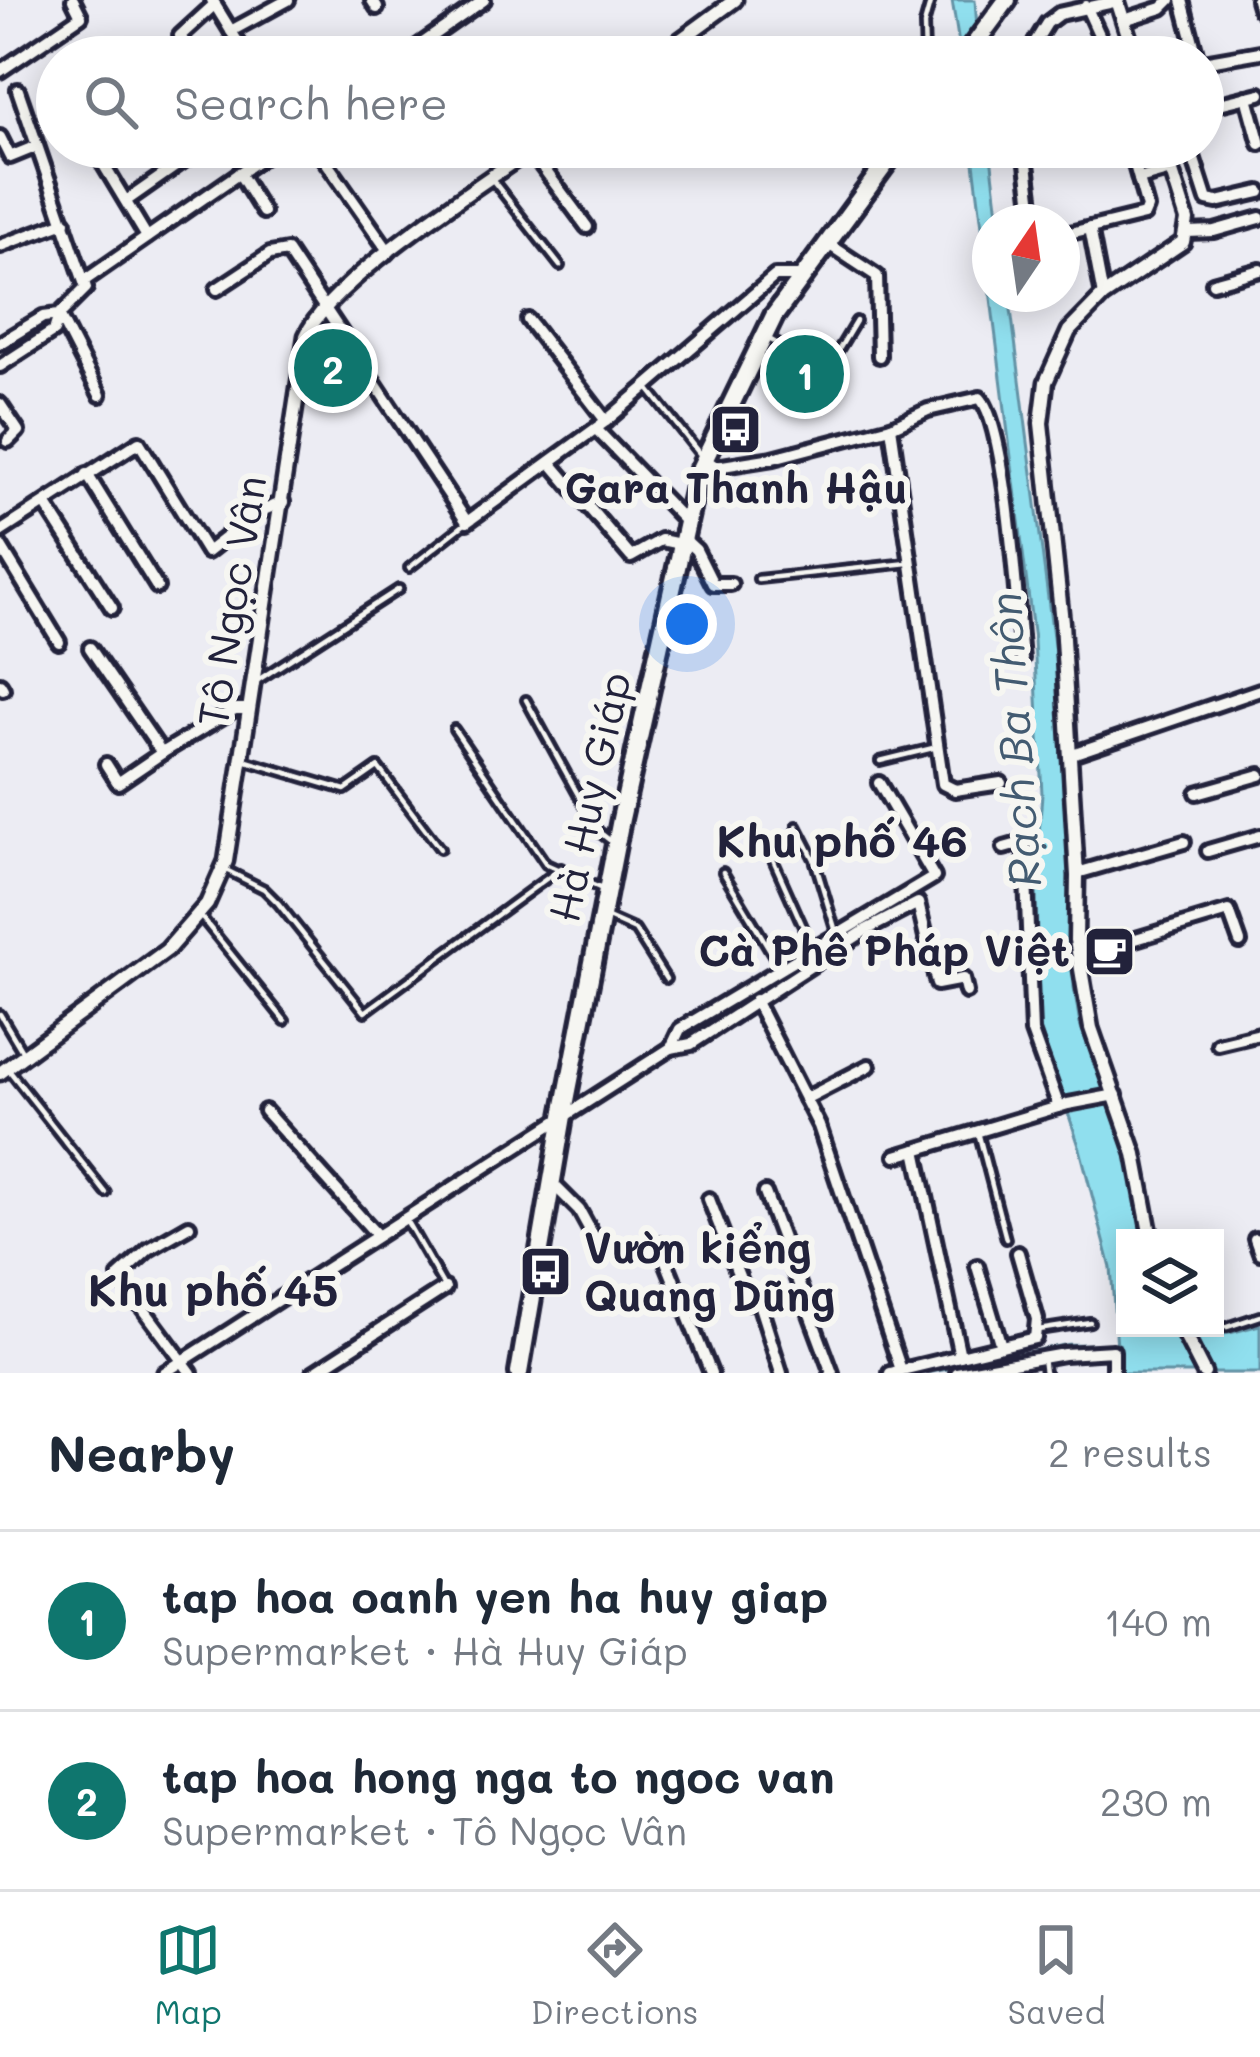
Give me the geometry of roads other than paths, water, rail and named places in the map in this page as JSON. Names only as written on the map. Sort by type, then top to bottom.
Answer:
[{"type":"main road","points":[[980,36],[1007,0]]},
{"type":"main road","name":"Hà Huy Giáp","points":[[519,1373],[616,846],[683,535],[704,459],[764,336],[882,168]]},
{"type":"street","points":[[51,36],[81,16],[73,0]]},
{"type":"street","points":[[231,31],[288,0]]},
{"type":"street","points":[[433,36],[484,0]]},
{"type":"street","points":[[686,36],[735,0]]},
{"type":"street","points":[[1124,20],[1162,8],[1170,0]]},
{"type":"street","points":[[1182,0],[1193,36]]},
{"type":"street","points":[[1258,0],[1260,10]]},
{"type":"street","points":[[1039,36],[1047,23],[1073,8],[1118,1],[1129,36]]},
{"type":"street","points":[[180,36],[213,2],[234,36]]},
{"type":"street","points":[[1086,6],[1100,36]]},
{"type":"street","points":[[0,70],[36,46]]},
{"type":"street","points":[[1224,57],[1260,52]]},
{"type":"street","points":[[19,90],[36,143]]},
{"type":"street","points":[[1224,103],[1254,96],[1260,144]]},
{"type":"street","points":[[0,136],[10,157],[36,146]]},
{"type":"street","points":[[0,366],[54,331],[59,315],[86,288],[45,168]]},
{"type":"street","points":[[106,168],[147,237]]},
{"type":"street","points":[[126,201],[173,168]]},
{"type":"street","points":[[84,281],[243,179],[252,168]]},
{"type":"street","points":[[330,168],[388,252]]},
{"type":"street","name":"Tô Ngọc Vân","points":[[4,1071],[167,950],[208,904],[223,868],[306,336],[315,315],[388,252],[505,168]]},
{"type":"street","points":[[546,168],[587,227]]},
{"type":"street","points":[[1028,168],[1032,204]]},
{"type":"street","points":[[1080,230],[1144,215],[1147,208],[1136,168]]},
{"type":"street","points":[[1139,179],[1165,168]]},
{"type":"street","points":[[1149,1229],[1135,1154],[1091,1028],[1079,956],[1058,568],[1041,445],[1042,397],[1054,356],[1069,332],[1103,296],[1183,242],[1187,232],[1171,168]]},
{"type":"street","points":[[1196,168],[1204,195],[1211,202],[1260,192]]},
{"type":"street","points":[[243,179],[263,212]]},
{"type":"street","points":[[1187,232],[1214,231],[1260,218]]},
{"type":"street","points":[[0,246],[65,222]]},
{"type":"street","points":[[1090,228],[1103,296]]},
{"type":"street","points":[[827,243],[877,276],[879,356]]},
{"type":"street","points":[[218,289],[270,254],[287,251],[466,522],[601,425],[775,276],[803,276]]},
{"type":"street","points":[[1213,283],[1260,270]]},
{"type":"street","points":[[0,343],[44,317],[59,315]]},
{"type":"street","points":[[59,315],[100,394]]},
{"type":"street","points":[[528,320],[696,550],[712,584],[731,584]]},
{"type":"street","points":[[704,459],[716,467],[772,458],[980,398],[986,404],[1006,500],[1022,659]]},
{"type":"street","points":[[0,404],[18,431],[8,440]]},
{"type":"street","points":[[890,427],[946,788],[1001,783]]},
{"type":"street","points":[[0,532],[139,442],[207,551],[257,513],[283,502]]},
{"type":"street","points":[[551,463],[632,557],[661,540],[683,535]]},
{"type":"street","points":[[87,474],[157,587]]},
{"type":"street","points":[[46,505],[112,608]]},
{"type":"street","points":[[0,545],[59,642]]},
{"type":"street","points":[[90,648],[162,753]]},
{"type":"street","points":[[1069,755],[1260,690]]},
{"type":"street","points":[[106,764],[118,784],[235,709],[248,710]]},
{"type":"street","points":[[1197,793],[1260,775]]},
{"type":"street","points":[[671,1048],[680,1030],[934,877],[879,783]]},
{"type":"street","points":[[1208,851],[1260,836]]},
{"type":"street","points":[[1077,873],[1184,842]]},
{"type":"street","points":[[1004,848],[1018,844],[1025,850],[1032,1032],[1063,1106]]},
{"type":"street","points":[[164,1373],[671,1048],[691,1043],[918,903],[937,984],[963,979],[966,992]]},
{"type":"street","points":[[1079,956],[1228,911],[1240,942]]},
{"type":"street","points":[[755,1000],[819,1126],[856,1230],[895,1371],[1035,1338],[1038,1330],[1018,1253]]},
{"type":"street","points":[[1218,1044],[1260,1034]]},
{"type":"street","points":[[805,1099],[869,1066]]},
{"type":"street","points":[[896,1156],[1113,1095]]},
{"type":"street","points":[[265,1111],[377,1235]]},
{"type":"street","points":[[916,1150],[959,1356]]},
{"type":"street","points":[[551,1182],[579,1210],[601,1250]]},
{"type":"street","points":[[765,1192],[832,1373]]},
{"type":"street","points":[[709,1199],[749,1302],[758,1300],[781,1373]]},
{"type":"street","points":[[189,1226],[149,1250],[119,1276],[191,1373]]},
{"type":"street","points":[[1256,1239],[1260,1253]]},
{"type":"street","points":[[659,1244],[711,1373]]},
{"type":"street","points":[[977,1266],[1001,1346]]},
{"type":"street","points":[[313,1373],[445,1288]]},
{"type":"street","points":[[1186,1337],[1204,1373]]},
{"type":"street","points":[[963,1372],[1114,1351],[1113,1373]]},
{"type":"lane","points":[[924,36],[931,0]]},
{"type":"lane","points":[[491,178],[560,266]]},
{"type":"lane","points":[[764,336],[826,371],[856,321]]},
{"type":"lane","points":[[647,387],[704,459]]},
{"type":"lane","points":[[409,568],[466,522]]},
{"type":"lane","points":[[758,579],[908,563]]},
{"type":"lane","points":[[252,684],[399,589]]},
{"type":"lane","points":[[526,700],[598,831],[616,846]]},
{"type":"lane","points":[[454,729],[546,864],[608,891]]},
{"type":"lane","points":[[880,760],[937,746]]},
{"type":"lane","points":[[240,758],[345,790],[378,767],[440,850]]},
{"type":"lane","points":[[797,826],[814,859],[837,935]]},
{"type":"lane","points":[[767,846],[813,949]]},
{"type":"lane","points":[[223,868],[264,889],[278,903],[365,1012],[561,868]]},
{"type":"lane","points":[[723,872],[781,968]]},
{"type":"lane","points":[[199,914],[285,1021]]},
{"type":"lane","points":[[602,916],[635,930],[666,979]]},
{"type":"lane","points":[[0,1014],[25,1056]]},
{"type":"lane","points":[[4,1071],[106,1192]]},
{"type":"lane","points":[[978,1132],[1006,1239]]},
{"type":"lane","points":[[404,1216],[445,1288]]},
{"type":"lane","points":[[1224,1327],[1260,1316]]},
{"type":"lane","points":[[1038,1330],[1090,1322]]},
{"type":"lane","points":[[1043,1358],[1045,1373]]},
{"type":"water","points":[[952,0],[975,0],[978,36],[958,36]]},
{"type":"water","points":[[975,168],[993,168],[997,204],[979,204]]},
{"type":"water","points":[[992,312],[1011,312],[1068,754],[1074,987],[1080,1024],[1123,1140],[1143,1229],[1116,1229],[1116,1334],[1111,1268],[1080,1149],[1038,1022],[1036,874],[1042,794],[1034,640]]},
{"type":"water","points":[[1260,1325],[1260,1373],[1119,1373],[1116,1337],[1224,1337]]},
{"type":"waterway","points":[[923,1373],[1068,1345],[1119,1345]]},
{"type":"place","name":"tap hoa hong nga to ngoc van","points":[[333,368]]},
{"type":"place","name":"tap hoa oanh yen ha huy giap","points":[[805,374]]},
{"type":"place","name":"Gara Thanh Hậu","points":[[736,429]]},
{"type":"place","name":"Cà Phê Pháp Việt","points":[[1109,951]]},
{"type":"place","name":"Vườn kiểng Quang Dũng","points":[[545,1272]]},
{"type":"district","name":"Khu phố 46","points":[[842,841]]},
{"type":"district","name":"Khu phố 45","points":[[213,1290]]},
{"type":"water label","name":"Rạch Ba Thôn","points":[[1015,740]]}]
